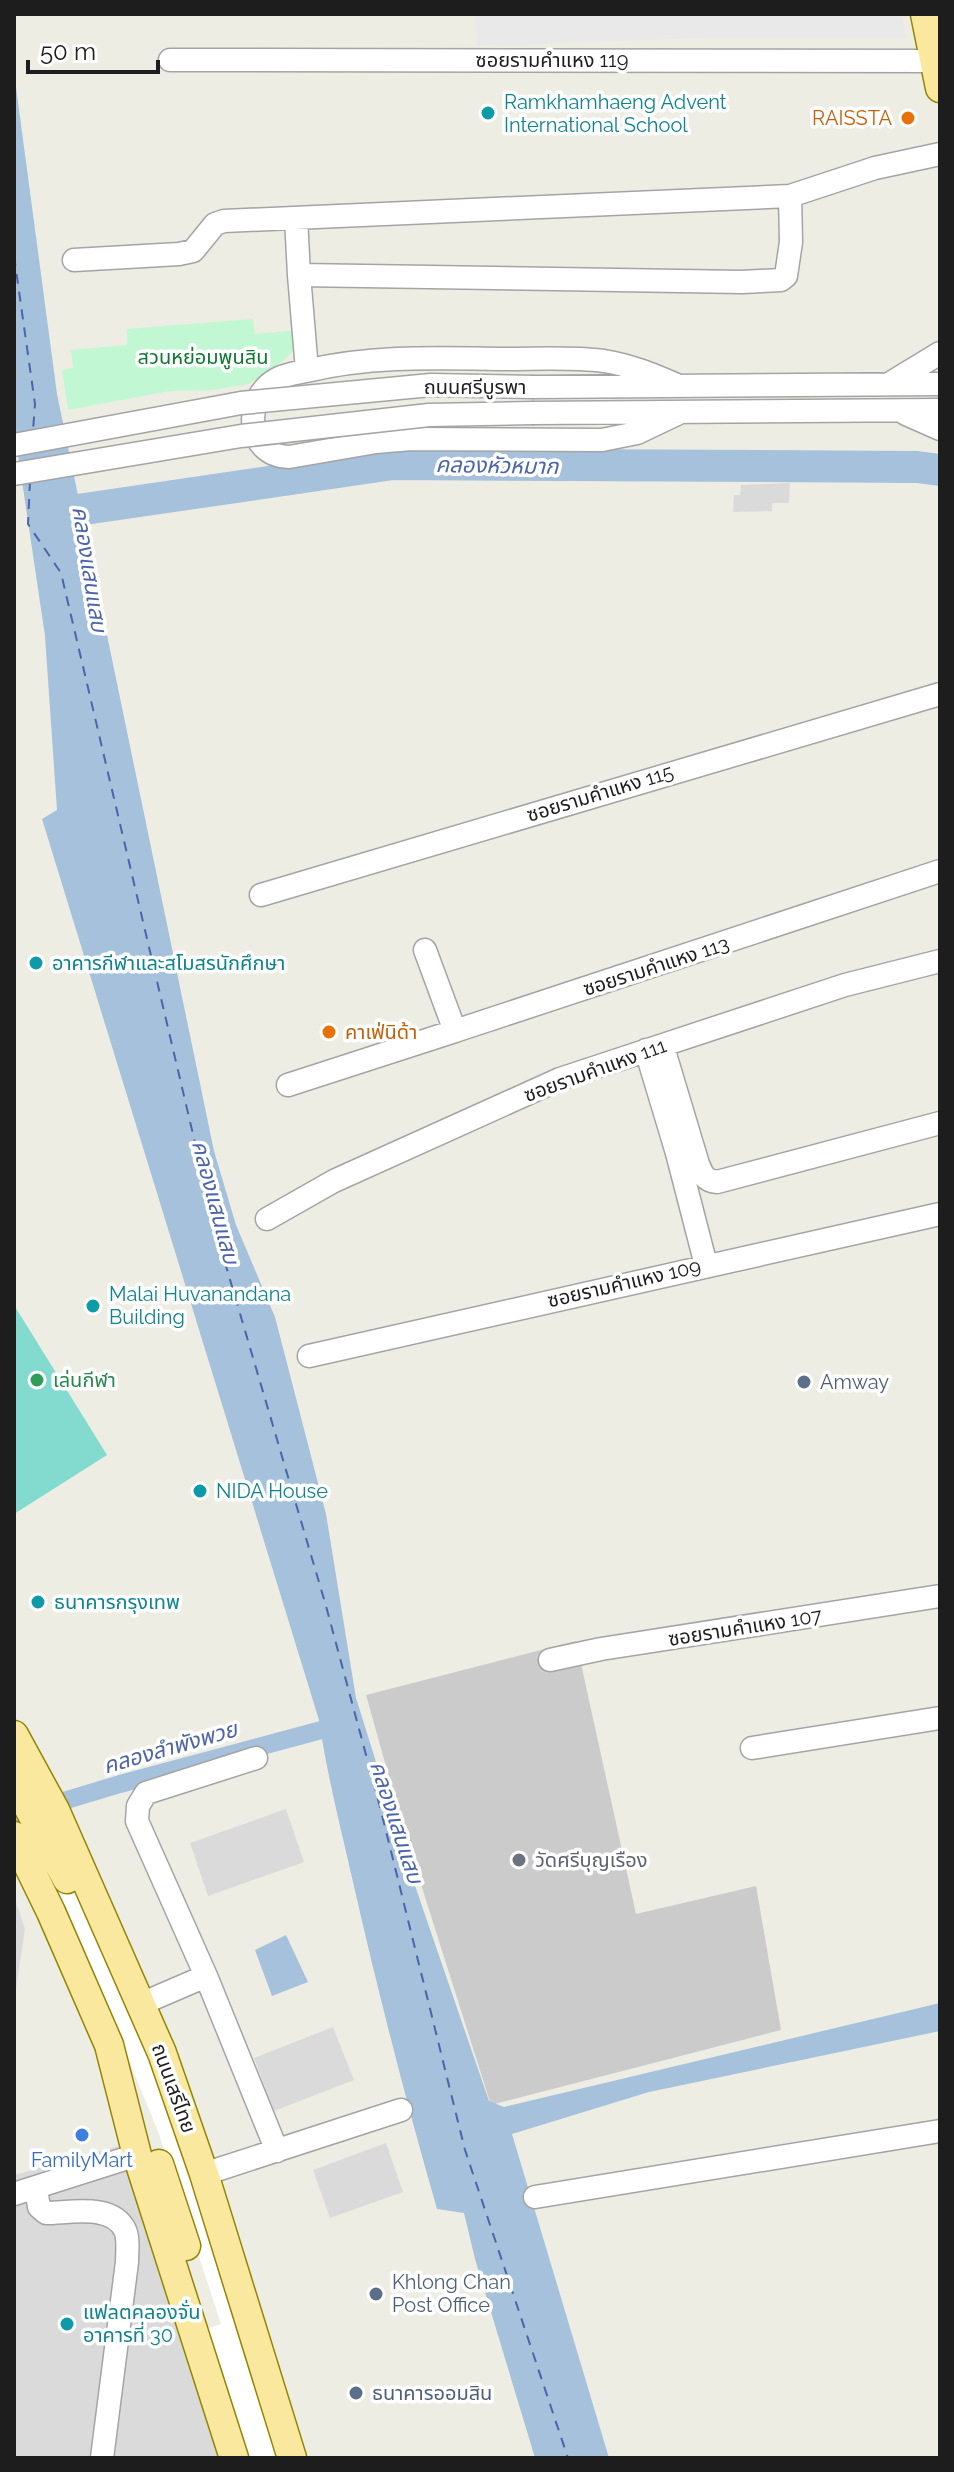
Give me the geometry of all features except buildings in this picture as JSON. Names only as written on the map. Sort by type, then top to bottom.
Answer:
[{"type":"main road","points":[[925,14],[940,88]]},
{"type":"main road","name":"ถนนเสรีไทย","points":[[14,1735],[25,1778],[55,1810],[162,2053],[204,2174],[292,2458]]},
{"type":"main road","points":[[25,1778],[61,1869],[99,1947],[175,2129],[191,2191],[274,2458]]},
{"type":"main road","points":[[14,1836],[129,2086],[163,2173],[253,2458]]},
{"type":"main road","points":[[109,2045],[137,2155],[234,2458]]},
{"type":"street","name":"ซอยรามคำแหง 119","points":[[170,60],[934,61]]},
{"type":"street","points":[[74,260],[193,251],[215,224],[224,221],[790,196],[875,168],[940,154]]},
{"type":"street","points":[[299,275],[742,282],[781,280],[788,273],[790,196]]},
{"type":"street","points":[[296,218],[307,370]]},
{"type":"street","points":[[888,384],[940,353]]},
{"type":"street","points":[[679,386],[626,365],[584,360],[398,359],[307,370],[274,380],[265,387],[253,406],[257,438],[268,452],[278,457],[411,439],[602,440],[637,433],[679,413]]},
{"type":"street","name":"ถนนศรีบูรพา","points":[[14,445],[241,403],[431,385],[940,384]]},
{"type":"street","points":[[894,409],[940,429]]},
{"type":"street","name":"ถนนศรีบูรพา","points":[[14,474],[241,436],[429,415],[940,410]]},
{"type":"street","name":"ซอยรามคำแหง 115","points":[[261,895],[940,694]]},
{"type":"street","name":"ซอยรามคำแหง 113","points":[[288,1085],[940,871]]},
{"type":"street","points":[[425,950],[455,1031]]},
{"type":"street","name":"ซอยรามคำแหง 111","points":[[267,1219],[334,1181],[546,1085],[655,1052],[845,985],[940,961]]},
{"type":"street","points":[[655,1052],[698,1164],[704,1177],[711,1181],[717,1182],[940,1123]]},
{"type":"street","points":[[655,1052],[706,1265]]},
{"type":"street","name":"ซอยรามคำแหง 109","points":[[309,1356],[940,1214]]},
{"type":"street","name":"ซอยรามคำแหง 107","points":[[550,1660],[601,1649],[940,1596]]},
{"type":"street","points":[[752,1748],[940,1718]]},
{"type":"street","points":[[256,1758],[146,1793],[138,1806],[137,1821],[206,1976],[277,2151]]},
{"type":"street","points":[[141,2004],[206,1976]]},
{"type":"street","points":[[204,2174],[401,2110]]},
{"type":"street","points":[[535,2197],[940,2131]]},
{"type":"street","points":[[102,2458],[127,2262],[126,2236],[116,2220],[102,2212],[46,2213],[25,2192],[137,2155]]},
{"type":"shaded area","points":[[475,14],[902,14],[907,38],[705,38],[477,46]]},
{"type":"shaded area","points":[[790,483],[789,503],[772,503],[772,511],[733,512],[734,495],[740,495],[741,485]]},
{"type":"shaded area","name":"เล่นกีฬา","points":[[14,1305],[107,1455],[14,1514]]},
{"type":"shaded area","name":"วัดศรีบุญเรือง","points":[[576,1641],[636,1914],[756,1886],[781,2030],[491,2105],[405,1834],[366,1695]]},
{"type":"shaded area","points":[[286,1809],[304,1862],[208,1896],[190,1843]]},
{"type":"shaded area","points":[[14,1896],[25,1929],[14,2002]]},
{"type":"shaded area","points":[[333,2027],[354,2080],[274,2111],[254,2058]]},
{"type":"shaded area","points":[[386,2143],[403,2192],[330,2218],[313,2170]]},
{"type":"shaded area","points":[[119,2146],[219,2458],[14,2458],[14,2175]]},
{"type":"green space","name":"สวนหย่อมพูนสิน","points":[[253,319],[255,334],[298,330],[299,345],[283,361],[249,384],[212,390],[170,391],[68,410],[62,370],[73,368],[71,350],[127,345],[127,329]]},
{"type":"water","name":"คลองแสนแสบ","points":[[14,72],[57,394],[214,1151],[236,1225],[275,1317],[326,1514],[356,1698],[412,1877],[489,2101],[504,2107],[940,2003],[940,2031],[649,2092],[512,2134],[609,2458],[535,2458],[464,2213],[437,2209],[372,1964],[334,1802],[319,1720],[42,819],[57,810],[45,636],[14,427]]},
{"type":"water","points":[[286,1935],[308,1982],[272,1996],[255,1950]]},
{"type":"pier","points":[[14,1770],[146,2032],[284,2458],[241,2458],[200,2331],[221,2324],[159,2134],[82,1945],[29,1834]]},
{"type":"waterway","name":"คลองหัวหมาก","points":[[57,513],[393,464],[917,467],[940,470]]},
{"type":"waterway","name":"คลองลำพังพวย","points":[[14,1816],[340,1725]]},
{"type":"ferry route","points":[[14,256],[35,404],[33,431]]},
{"type":"ferry route","points":[[30,481],[28,524],[61,573],[216,1232],[326,1606],[380,1807],[465,2150],[568,2458]]},
{"type":"place","name":"Ramkhamhaeng Advent International School","points":[[488,113]]},
{"type":"place","name":"RAISSTA","points":[[908,118]]},
{"type":"place","name":"อาคารกีฬาและสโมสรนักศึกษา","points":[[36,963]]},
{"type":"place","name":"คาเฟ่นิด้า","points":[[329,1032]]},
{"type":"place","name":"Malai Huvanandana Building","points":[[93,1306]]},
{"type":"place","name":"เล่นกีฬา","points":[[37,1380]]},
{"type":"place","name":"Amway","points":[[804,1382]]},
{"type":"place","name":"NIDA House","points":[[200,1491]]},
{"type":"place","name":"ธนาคารกรุงเทพ","points":[[38,1602]]},
{"type":"place","name":"วัดศรีบุญเรือง","points":[[519,1860]]},
{"type":"place","name":"FamilyMart","points":[[82,2135]]},
{"type":"place","name":"Khlong Chan Post Office","points":[[376,2294]]},
{"type":"place","name":"แฟลตคลองจั่น อาคารที่ 30","points":[[67,2324]]},
{"type":"place","name":"ธนาคารออมสิน","points":[[356,2393]]}]
